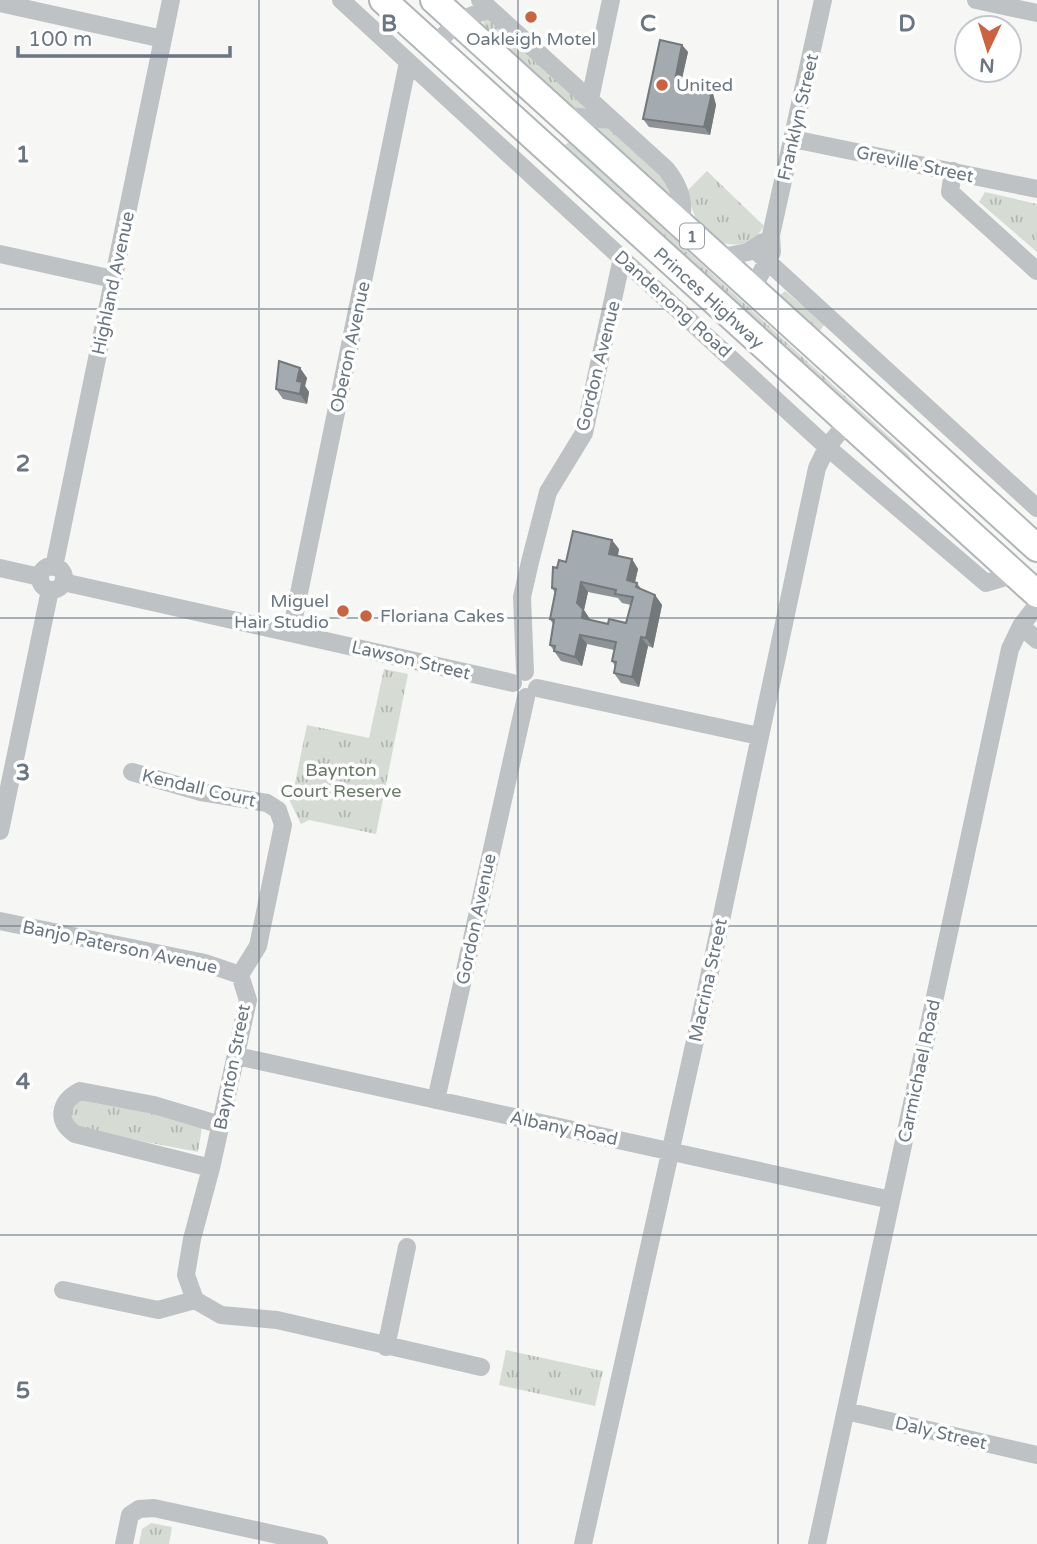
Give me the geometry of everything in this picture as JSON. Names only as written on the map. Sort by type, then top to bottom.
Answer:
[{"type":"highway","name":"Princes Highway","points":[[383,0],[1037,594]]},
{"type":"highway","name":"Princes Highway","points":[[434,0],[1037,548]]},
{"type":"street","name":"Highland Avenue","points":[[0,831],[5,784],[52,579],[171,0]]},
{"type":"street","name":"Dandenong Road","points":[[341,0],[827,447],[986,583],[1016,574]]},
{"type":"street","points":[[590,99],[611,0]]},
{"type":"street","name":"Franklyn Street","points":[[752,290],[761,255],[773,246],[771,235],[824,0]]},
{"type":"street","points":[[976,0],[1037,13]]},
{"type":"street","points":[[0,3],[163,39]]},
{"type":"street","points":[[434,47],[457,21],[485,5],[675,180],[683,210],[680,225]]},
{"type":"street","name":"Oberon Avenue","points":[[291,632],[408,62]]},
{"type":"street","points":[[558,115],[610,120]]},
{"type":"street","name":"Greville Street","points":[[793,139],[1037,189]]},
{"type":"street","points":[[953,172],[950,192],[1037,271]]},
{"type":"street","points":[[0,254],[113,279]]},
{"type":"street","points":[[717,258],[761,255],[1037,508]]},
{"type":"street","name":"Gordon Avenue","points":[[436,1101],[525,685],[522,597],[548,492],[584,433],[622,258]]},
{"type":"street","name":"Macrina Street","points":[[583,1544],[817,468],[827,447],[847,423]]},
{"type":"street","name":"Lawson Street","points":[[0,568],[759,736]]},
{"type":"street","name":"Carmichael Road","points":[[817,1544],[1010,649],[1021,626],[1037,605]]},
{"type":"street","points":[[1021,626],[1037,640]]},
{"type":"street","name":"Kendall Court","points":[[132,772],[201,792],[267,803],[278,810],[283,825],[281,841],[258,946],[240,975]]},
{"type":"street","name":"Banjo Paterson Avenue","points":[[0,921],[205,963],[240,975]]},
{"type":"street","name":"Baynton Street","points":[[195,1300],[187,1275],[192,1239],[211,1168],[248,1000],[240,975]]},
{"type":"street","name":"Albany Road","points":[[237,1056],[891,1200]]},
{"type":"street","points":[[211,1168],[75,1134],[65,1127],[62,1116],[71,1096],[80,1091],[154,1105],[221,1125]]},
{"type":"street","points":[[386,1347],[407,1247]]},
{"type":"street","points":[[63,1290],[158,1310],[195,1300],[221,1315],[276,1320],[481,1367]]},
{"type":"street","name":"Daly Street","points":[[846,1410],[1037,1455]]},
{"type":"street","points":[[124,1544],[130,1515],[139,1509],[154,1508],[319,1544]]},
{"type":"green space","points":[[483,19],[490,20],[593,114],[572,109],[484,30]]},
{"type":"green space","points":[[596,127],[610,129],[669,184],[673,202],[595,133]]},
{"type":"green space","points":[[569,142],[908,454],[928,482],[609,192],[565,145]]},
{"type":"green space","points":[[707,171],[764,226],[753,242],[726,244],[707,234],[701,226],[687,191]]},
{"type":"green space","points":[[985,192],[1037,204],[1037,252],[979,202]]},
{"type":"green space","points":[[785,291],[825,324],[818,333],[779,296]]},
{"type":"green space","name":"Baynton Court Reserve","points":[[384,669],[408,674],[376,834],[309,820],[301,824],[286,793],[294,788],[307,725],[369,738]]},
{"type":"green space","points":[[82,1097],[171,1115],[202,1127],[198,1152],[84,1130],[71,1124],[67,1114]]},
{"type":"green space","points":[[506,1350],[603,1371],[595,1406],[499,1385]]},
{"type":"green space","points":[[151,1523],[172,1527],[169,1544],[139,1544],[142,1529]]},
{"type":"building","points":[[660,40],[682,45],[675,80],[707,86],[711,97],[704,127],[643,119]]},
{"type":"building","points":[[279,361],[300,368],[297,381],[302,382],[300,394],[276,389]]},
{"type":"building","points":[[573,531],[612,540],[609,554],[632,559],[627,580],[655,595],[646,638],[641,637],[632,677],[614,673],[616,662],[612,661],[616,642],[580,635],[575,657],[554,651],[555,646],[550,645],[554,620],[550,619],[556,589],[552,588],[553,567],[557,568],[559,560],[566,562]],"holes":[[[581,582],[616,590],[615,594],[633,597],[626,623],[609,619],[608,624],[582,618],[583,609],[577,603]]]},
{"type":"place","name":"Oakleigh Motel","points":[[531,17]]},
{"type":"place","name":"United","points":[[662,85]]},
{"type":"place","name":"Miguel Hair Studio","points":[[343,611]]},
{"type":"place","name":"Floriana Cakes","points":[[366,616]]}]
